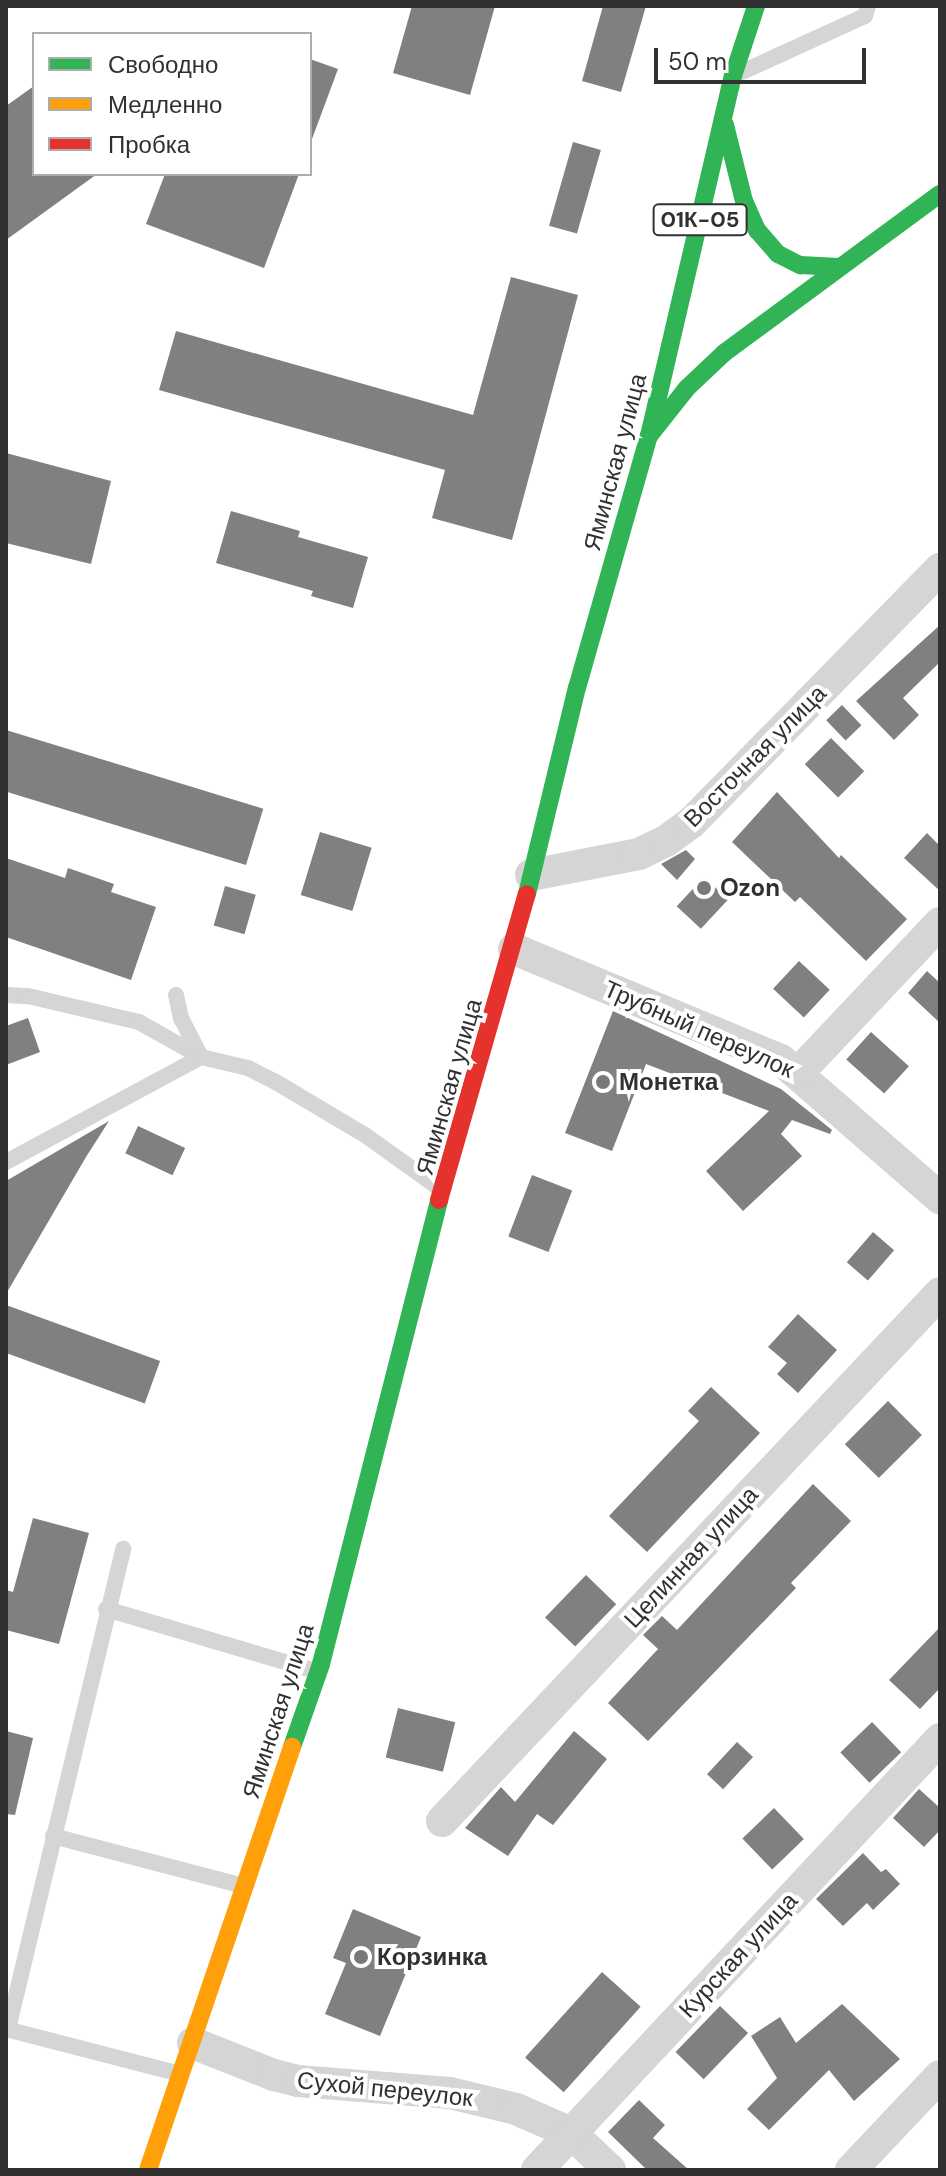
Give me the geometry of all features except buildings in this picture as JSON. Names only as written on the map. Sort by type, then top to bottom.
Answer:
[{"type":"main road","name":"Яминская улица","points":[[148,2170],[318,1672],[422,1259],[514,949],[577,688],[649,436],[733,76],[756,6]]},
{"type":"main road","points":[[724,118],[744,201],[757,230],[778,254],[800,265],[839,267]]},
{"type":"main road","points":[[649,436],[687,388],[724,353],[940,194]]},
{"type":"street","name":"Восточная улица","points":[[531,875],[639,854],[666,841],[691,823],[940,569]]},
{"type":"street","points":[[799,1072],[940,923]]},
{"type":"street","name":"Трубный переулок","points":[[514,949],[731,1038],[799,1072],[940,1198]]},
{"type":"street","name":"Целинная улица","points":[[442,1821],[940,1293]]},
{"type":"street","name":"Курская улица","points":[[537,2170],[940,1739]]},
{"type":"street","name":"Сухой переулок","points":[[193,2043],[274,2075],[326,2085],[474,2098],[516,2109],[571,2133],[610,2170]]},
{"type":"street","points":[[851,2170],[940,2076]]},
{"type":"lane","points":[[733,76],[865,16],[868,6]]},
{"type":"lane","points":[[6,995],[43,999],[139,1022],[201,1057],[248,1068],[365,1135],[443,1191]]},
{"type":"lane","points":[[176,995],[181,1018],[201,1057]]},
{"type":"lane","points":[[6,1162],[201,1057]]},
{"type":"lane","points":[[123,1549],[106,1609],[7,2029],[182,2075]]},
{"type":"lane","points":[[106,1609],[318,1672]]},
{"type":"lane","points":[[53,1836],[246,1887]]},
{"type":"traffic: fast","points":[[527,894],[577,688],[649,436],[733,76],[756,6]]},
{"type":"traffic: fast","points":[[725,125],[744,201],[757,230],[778,254],[800,265],[839,267]]},
{"type":"traffic: fast","points":[[649,436],[687,388],[724,353],[940,194]]},
{"type":"traffic: fast","points":[[292,1747],[321,1664],[439,1200]]},
{"type":"traffic: slow","points":[[148,2170],[292,1747]]},
{"type":"traffic: jam","points":[[439,1200],[527,894]]},
{"type":"place","name":"Ozon","points":[[704,888]]},
{"type":"place","name":"Монетка","points":[[603,1082]]},
{"type":"place","name":"Корзинка","points":[[361,1957]]}]
